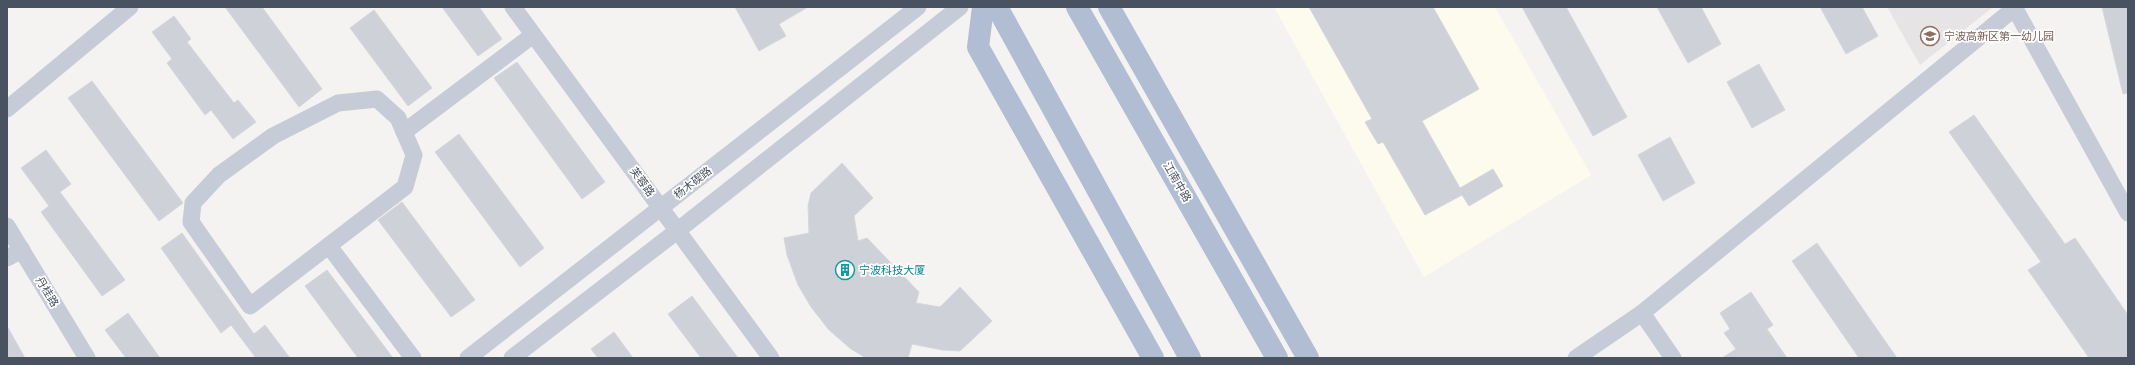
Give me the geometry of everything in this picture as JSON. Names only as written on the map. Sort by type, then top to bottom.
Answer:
[{"type":"main road","points":[[983,7],[978,47],[1153,358]]},
{"type":"main road","points":[[997,7],[1190,358]]},
{"type":"main road","name":"江南中路","points":[[1077,7],[1278,358]]},
{"type":"main road","points":[[1109,7],[1308,358]]},
{"type":"street","points":[[7,109],[130,7]]},
{"type":"street","name":"芙蓉路","points":[[513,7],[771,358]]},
{"type":"street","name":"杨木碶路","points":[[468,358],[918,7]]},
{"type":"street","points":[[512,358],[960,7]]},
{"type":"street","points":[[1576,358],[1642,313],[2015,7],[2128,213]]},
{"type":"street","points":[[404,132],[533,35]]},
{"type":"street","points":[[377,99],[398,118],[414,155],[405,187],[329,246],[250,306],[191,222],[193,203],[219,175],[273,136],[338,103],[377,99]]},
{"type":"street","name":"丹桂路","points":[[7,226],[87,358]]},
{"type":"street","points":[[329,246],[413,358]]},
{"type":"street","points":[[7,258],[22,250]]},
{"type":"street","points":[[1642,313],[1673,358]]},
{"type":"shaded area","points":[[1274,7],[1495,7],[1591,175],[1424,277]]},
{"type":"shaded area","name":"宁波高新区第一幼儿园","points":[[1887,7],[1993,7],[1920,65]]},
{"type":"building","points":[[225,7],[262,7],[322,89],[299,107]]},
{"type":"building","points":[[442,7],[479,7],[502,39],[478,56]]},
{"type":"building","points":[[735,7],[808,7],[779,24],[786,36],[759,51]]},
{"type":"building","points":[[1309,7],[1433,7],[1479,89],[1422,121],[1460,188],[1493,169],[1503,186],[1469,206],[1462,195],[1425,215],[1383,142],[1378,144],[1365,122],[1372,119]]},
{"type":"building","points":[[1522,7],[1566,7],[1627,117],[1593,136]]},
{"type":"building","points":[[1657,7],[1701,7],[1721,44],[1688,63]]},
{"type":"building","points":[[1820,7],[1862,7],[1878,36],[1846,54]]},
{"type":"building","points":[[2102,7],[2128,7],[2128,93],[2123,94]]},
{"type":"building","points":[[374,10],[432,88],[408,106],[350,28]]},
{"type":"building","points":[[174,16],[191,39],[187,42],[234,103],[238,100],[256,122],[233,139],[211,110],[205,115],[167,63],[172,59],[152,32]]},
{"type":"building","points":[[517,62],[605,182],[582,199],[494,78]]},
{"type":"building","points":[[1759,64],[1785,110],[1752,128],[1727,82]]},
{"type":"building","points":[[92,81],[183,203],[159,221],[68,98]]},
{"type":"building","points":[[1974,115],[2065,244],[2075,238],[2128,315],[2128,358],[2089,358],[2028,270],[2041,262],[1949,132]]},
{"type":"building","points":[[459,134],[544,248],[520,267],[435,152]]},
{"type":"building","points":[[1670,137],[1695,183],[1663,201],[1638,155]]},
{"type":"building","points":[[46,150],[71,184],[60,192],[125,280],[102,296],[41,212],[49,206],[21,168]]},
{"type":"building","name":"宁波科技大厦","points":[[842,163],[873,198],[854,216],[858,241],[867,238],[919,292],[916,303],[940,307],[960,287],[992,321],[960,351],[942,350],[912,344],[908,358],[866,358],[851,349],[829,330],[811,307],[798,285],[787,255],[784,238],[809,233],[808,206],[811,193]]},
{"type":"building","points":[[402,202],[475,300],[451,317],[378,220]]},
{"type":"building","points":[[182,233],[254,334],[265,325],[290,358],[256,358],[231,325],[221,333],[161,248]]},
{"type":"building","points":[[1817,243],[1897,358],[1859,358],[1792,261]]},
{"type":"building","points":[[327,270],[393,358],[358,358],[305,286]]},
{"type":"building","points":[[1751,292],[1773,325],[1767,329],[1787,358],[1722,358],[1736,349],[1724,333],[1730,329],[1720,313]]},
{"type":"building","points":[[692,296],[738,358],[701,358],[668,314]]},
{"type":"building","points":[[128,313],[160,358],[126,358],[105,330]]},
{"type":"building","points":[[7,326],[25,358],[7,358]]},
{"type":"building","points":[[614,332],[633,358],[598,358],[591,349]]},
{"type":"place","name":"宁波高新区第一幼儿园","points":[[1930,36]]},
{"type":"place","name":"宁波科技大厦","points":[[845,270]]}]
